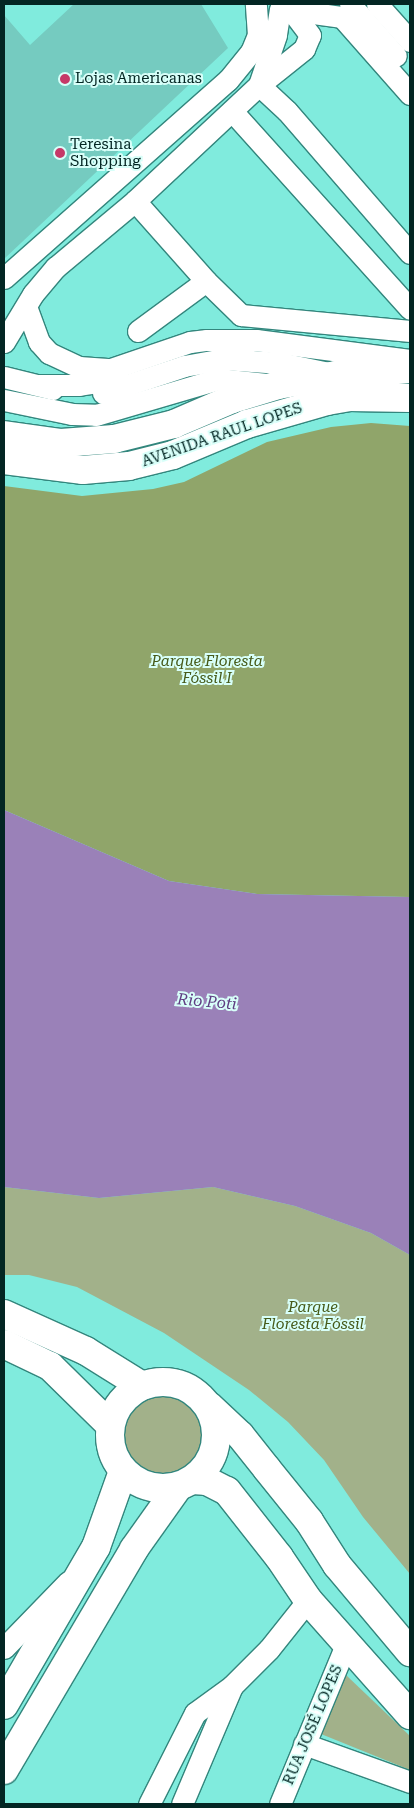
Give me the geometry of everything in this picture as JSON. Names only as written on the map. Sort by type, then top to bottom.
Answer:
[{"type":"main road","name":"AVENIDA RAUL LOPES","points":[[4,436],[61,443],[114,438],[174,424],[232,399],[288,383],[336,374],[403,367]]},
{"type":"main road","name":"AVENIDA RAUL LOPES","points":[[4,460],[83,470],[129,466],[173,454],[247,424],[327,401],[349,397],[410,398]]},
{"type":"main road","points":[[4,1314],[86,1351],[142,1386]]},
{"type":"main road","points":[[4,1344],[50,1366],[110,1425]]},
{"type":"main road","points":[[410,1652],[337,1564],[309,1521],[262,1462],[193,1391],[177,1384],[159,1382],[142,1386],[127,1395],[116,1409],[110,1425],[109,1442],[114,1458],[123,1471],[139,1483],[158,1489],[207,1481],[226,1491],[308,1600],[346,1645],[410,1714]]},
{"type":"main road","points":[[4,1770],[134,1549],[186,1483],[214,1454],[217,1436],[214,1419],[206,1403]]},
{"type":"main road","points":[[4,1705],[87,1562],[114,1505],[123,1471]]},
{"type":"street","points":[[350,4],[410,72]]},
{"type":"street","points":[[367,4],[410,54]]},
{"type":"street","points":[[377,4],[410,41]]},
{"type":"street","points":[[259,85],[276,35],[273,6]]},
{"type":"street","points":[[108,382],[79,377],[43,364],[10,335],[27,309],[33,294],[56,267],[135,201],[259,85],[304,49],[310,35],[273,6]]},
{"type":"street","points":[[273,6],[342,17],[410,94]]},
{"type":"street","points":[[4,278],[228,80],[251,52],[273,6]]},
{"type":"street","points":[[259,85],[287,112],[410,253]]},
{"type":"street","points":[[232,112],[410,309]]},
{"type":"street","points":[[135,201],[206,281],[235,311],[249,319],[410,331]]},
{"type":"street","points":[[138,331],[206,281]]},
{"type":"street","points":[[27,309],[39,342],[48,353],[79,367],[111,369],[190,342],[207,340],[256,340],[403,367]]},
{"type":"street","points":[[39,385],[108,382],[177,357],[224,350],[295,355],[403,367]]},
{"type":"street","points":[[4,377],[74,395],[101,394],[184,366],[224,359],[280,364],[336,374]]},
{"type":"street","points":[[4,400],[42,408],[109,404],[207,371],[256,371],[288,383]]},
{"type":"street","points":[[4,1648],[87,1562]]},
{"type":"street","points":[[149,1804],[190,1720],[201,1708],[232,1686],[269,1649],[308,1600]]},
{"type":"street","name":"RUA JOSÉ LOPES","points":[[280,1804],[346,1645]]},
{"type":"street","points":[[182,1804],[232,1686]]},
{"type":"street","points":[[304,1744],[410,1782]]},
{"type":"green space","name":"Parque Floresta Fóssil I","points":[[371,423],[410,426],[410,897],[257,894],[169,881],[4,810],[4,486],[82,496],[153,489],[184,482],[267,442],[331,427]]},
{"type":"green space","name":"Parque Floresta Fóssil","points":[[4,1187],[99,1198],[213,1187],[295,1206],[371,1233],[410,1255],[410,1574],[363,1517],[324,1460],[288,1422],[249,1390],[164,1333],[77,1287],[29,1275],[4,1275]]},
{"type":"green space","points":[[163,1392],[187,1399],[199,1411],[206,1435],[199,1459],[187,1471],[163,1478],[139,1471],[127,1459],[120,1435],[127,1411],[139,1399]]},
{"type":"green space","points":[[346,1675],[410,1736],[410,1770],[321,1734]]},
{"type":"water","name":"Rio Poti","points":[[4,810],[169,881],[257,894],[410,897],[410,1255],[371,1233],[295,1206],[213,1187],[99,1198],[4,1187]]},
{"type":"building","name":"Teresina Shopping","points":[[74,4],[201,4],[228,48],[4,259],[4,15],[30,45]]},
{"type":"place","name":"Lojas Americanas","points":[[65,79]]},
{"type":"place","name":"Teresina Shopping","points":[[60,153]]}]
